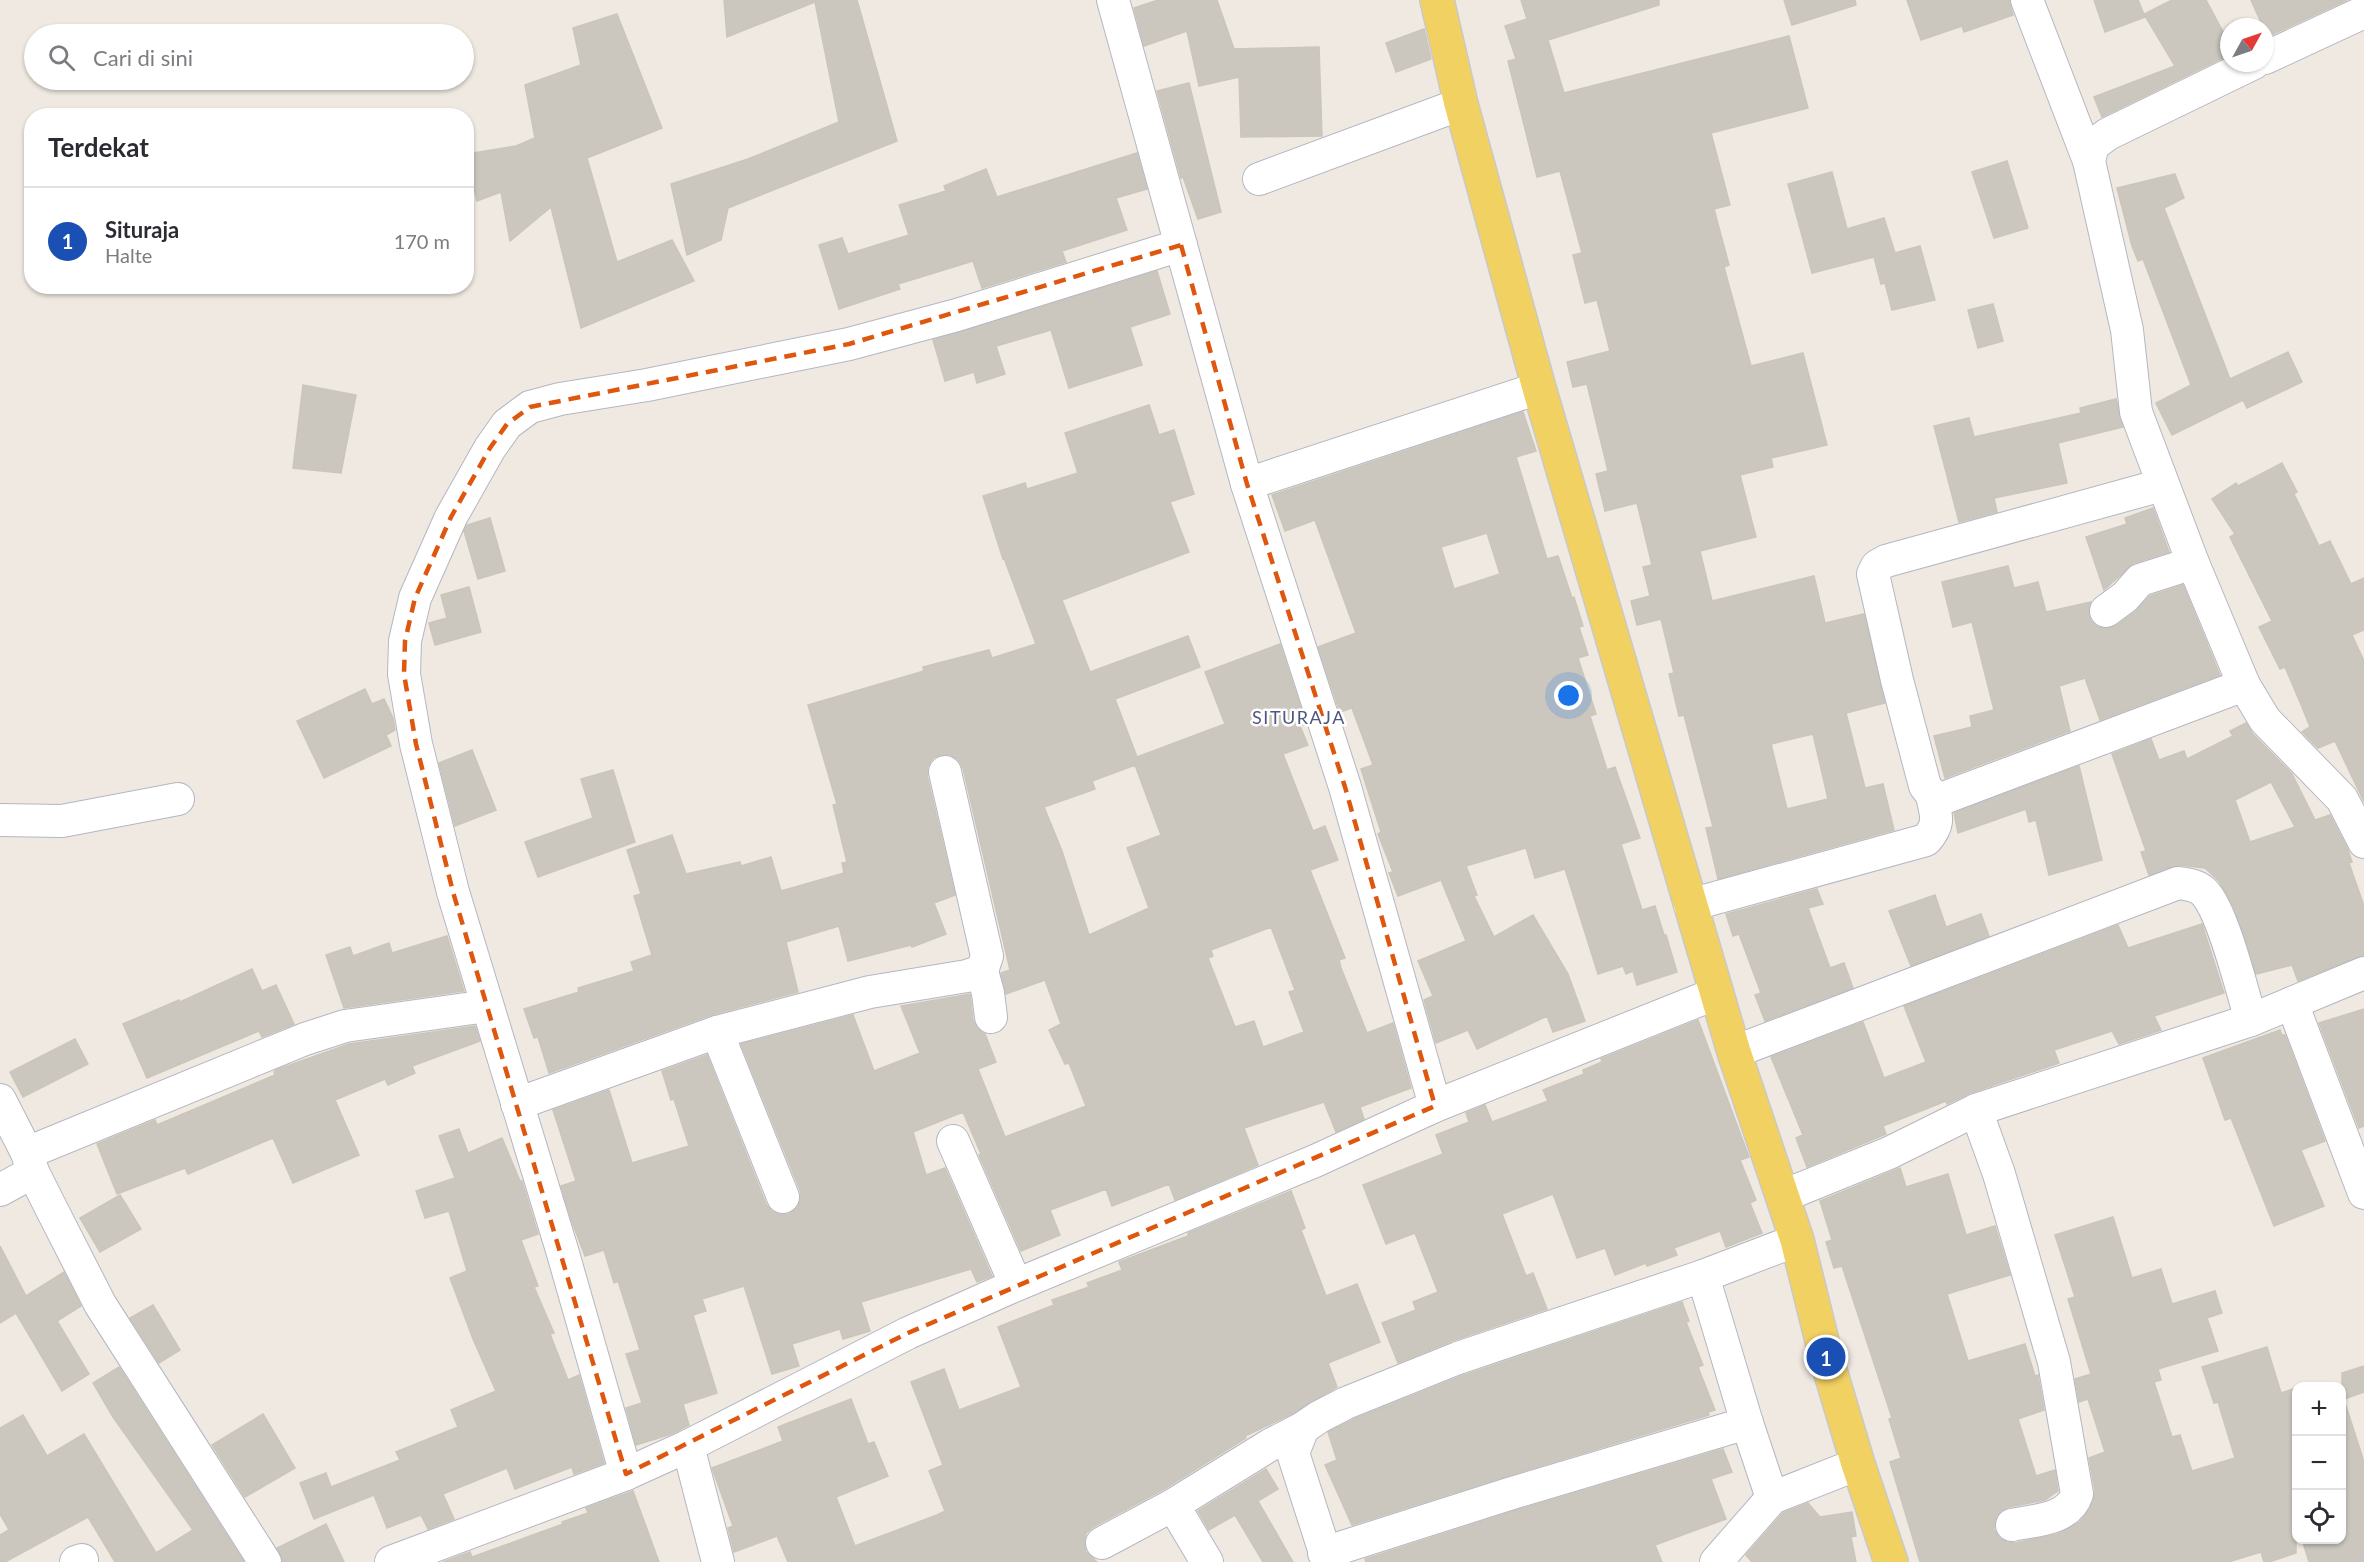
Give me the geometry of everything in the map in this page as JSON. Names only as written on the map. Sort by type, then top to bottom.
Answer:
[{"type":"main road","points":[[1437,0],[1461,104],[1539,388],[1734,1053],[1797,1240],[1826,1356],[1858,1464],[1891,1562]]},
{"type":"street","points":[[1113,0],[1247,484],[1345,787],[1435,1106]]},
{"type":"street","points":[[2027,0],[2089,161],[2127,330],[2136,412],[2193,563],[2244,685],[2265,720],[2342,799],[2357,810],[2364,842]]},
{"type":"street","points":[[2274,54],[2364,12]]},
{"type":"street","points":[[2089,161],[2093,145],[2108,134],[2235,72]]},
{"type":"street","points":[[1259,179],[1461,104]]},
{"type":"street","points":[[626,1474],[562,1250],[450,880],[416,744],[404,674],[405,642],[415,598],[451,517],[471,478],[507,424],[530,407],[550,401],[658,383],[849,344],[957,315],[1181,245]]},
{"type":"street","points":[[1247,484],[1539,388]]},
{"type":"street","points":[[1690,905],[1926,840],[1936,829],[1937,822],[1932,795],[1925,786],[1897,680],[1874,574],[1877,566],[1886,561],[2162,485]]},
{"type":"street","points":[[2106,611],[2126,597],[2140,580],[2193,563]]},
{"type":"street","points":[[1932,795],[1941,799],[2244,685]]},
{"type":"street","points":[[945,772],[987,956],[982,971],[991,1017]]},
{"type":"street","points":[[0,820],[63,821],[178,799]]},
{"type":"street","points":[[1734,1053],[2178,883],[2190,884],[2204,891],[2217,913],[2251,1020]]},
{"type":"street","points":[[517,1104],[717,1032],[870,992],[967,976],[982,971]]},
{"type":"street","points":[[1783,1196],[1889,1153],[1976,1110],[2251,1020],[2364,973]]},
{"type":"street","points":[[391,1562],[428,1556],[626,1474],[688,1446],[908,1333],[1016,1285],[1315,1161],[1435,1106],[1717,993]]},
{"type":"street","points":[[2292,1003],[2364,1192]]},
{"type":"street","points":[[0,1190],[30,1163],[305,1039],[345,1026],[487,1005]]},
{"type":"street","points":[[717,1032],[783,1197]]},
{"type":"street","points":[[0,1100],[100,1304],[265,1562]]},
{"type":"street","points":[[1976,1110],[1999,1174],[2054,1362],[2077,1494],[2074,1504],[2066,1512],[2012,1525]]},
{"type":"street","points":[[953,1141],[1016,1285]]},
{"type":"street","points":[[1102,1543],[1173,1505],[1270,1445],[1346,1403],[1458,1358],[1703,1275],[1797,1240]]},
{"type":"street","points":[[1703,1275],[1772,1498]]},
{"type":"street","points":[[1303,1428],[1293,1453],[1326,1558],[1509,1494],[1747,1423]]},
{"type":"street","points":[[688,1446],[718,1562]]},
{"type":"street","points":[[1716,1562],[1772,1498],[1789,1489],[1858,1464]]},
{"type":"street","points":[[1173,1505],[1207,1562]]},
{"type":"highlighted area","points":[[1181,245],[1247,484],[1345,787],[1435,1106],[908,1333],[626,1474],[453,892],[416,744],[404,674],[405,641],[415,598],[451,517],[490,448],[507,424],[530,407],[849,344]]},
{"type":"building","points":[[724,0],[857,0],[897,141],[728,208],[721,240],[687,255],[671,184],[748,159],[839,122],[815,2],[727,37]]},
{"type":"building","points":[[1158,0],[1217,0],[1234,49],[1319,47],[1322,136],[1241,137],[1239,77],[1199,86],[1187,31],[1144,46],[1134,8]]},
{"type":"building","points":[[1521,0],[1659,0],[1659,5],[1548,40],[1564,93],[1789,36],[1808,108],[1711,133],[1730,205],[1714,209],[1729,265],[1724,267],[1751,366],[1803,353],[1827,445],[1771,458],[1773,467],[1740,475],[1756,537],[1700,551],[1712,601],[1814,576],[1825,623],[1864,614],[1885,703],[1846,713],[1865,788],[1883,784],[1894,830],[1718,879],[1706,828],[1713,827],[1684,715],[1679,716],[1669,674],[1674,673],[1661,619],[1637,625],[1631,601],[1650,596],[1643,567],[1652,565],[1637,503],[1605,511],[1596,474],[1608,471],[1587,384],[1573,387],[1567,362],[1610,351],[1597,300],[1585,303],[1573,255],[1582,253],[1560,171],[1537,177],[1508,61],[1516,59],[1505,26],[1527,19]],"holes":[[[1813,734],[1828,799],[1787,809],[1771,744]]]},
{"type":"building","points":[[1784,0],[1855,0],[1856,5],[1792,25]]},
{"type":"building","points":[[1907,0],[2009,0],[2013,15],[1964,32],[1962,26],[1921,40]]},
{"type":"building","points":[[2094,0],[2138,0],[2145,17],[2105,32]]},
{"type":"building","points":[[2172,0],[2206,0],[2220,26],[2220,59],[2102,117],[2094,97],[2175,66],[2144,14]]},
{"type":"building","points":[[2251,0],[2347,0],[2274,34],[2274,18],[2259,18]]},
{"type":"building","points":[[617,14],[662,128],[587,158],[617,262],[672,240],[694,281],[581,328],[551,207],[510,241],[501,192],[477,201],[474,188],[474,153],[516,146],[535,138],[525,85],[581,65],[573,28]]},
{"type":"building","points":[[1424,29],[1431,59],[1396,72],[1386,43]]},
{"type":"building","points":[[1189,83],[1221,212],[1198,219],[1183,177],[1181,178],[1157,91]]},
{"type":"building","points":[[1137,153],[1147,189],[1116,198],[1127,230],[1062,251],[1066,262],[982,288],[973,261],[898,284],[900,289],[839,309],[819,245],[842,238],[848,254],[909,235],[899,205],[946,191],[944,186],[986,169],[997,197]]},
{"type":"building","points":[[2007,161],[2028,228],[1994,238],[1972,172]]},
{"type":"building","points":[[1832,172],[1847,229],[1884,218],[1895,253],[1920,246],[1935,300],[1892,310],[1885,283],[1881,284],[1874,257],[1812,273],[1788,184]]},
{"type":"building","points":[[2175,174],[2184,198],[2164,208],[2230,379],[2288,352],[2302,382],[2247,408],[2243,400],[2172,435],[2156,403],[2191,385],[2143,259],[2138,261],[2132,246],[2117,188]]},
{"type":"building","points":[[1157,271],[1170,314],[1130,327],[1142,365],[1069,388],[1051,330],[996,346],[1005,374],[977,383],[974,372],[945,381],[933,340]]},
{"type":"building","points":[[1993,304],[2003,341],[1978,348],[1968,310]]},
{"type":"building","points":[[303,385],[356,395],[341,473],[293,468]]},
{"type":"building","points":[[2116,399],[2123,427],[2058,443],[2067,483],[1994,498],[1997,512],[1959,522],[1934,426],[1969,418],[1974,437],[2081,413],[2080,408]]},
{"type":"building","points":[[1149,405],[1159,435],[1174,430],[1194,494],[1170,502],[1189,552],[1062,600],[1090,672],[1188,636],[1200,667],[1115,699],[1137,757],[1225,724],[1205,672],[1280,644],[1306,724],[1300,726],[1308,745],[1283,754],[1313,831],[1325,826],[1338,860],[1310,870],[1345,958],[1339,960],[1341,968],[1367,1033],[1393,1023],[1411,1088],[1360,1107],[1364,1119],[1336,1132],[1324,1102],[1244,1128],[1258,1165],[1175,1200],[1169,1184],[1112,1206],[1106,1189],[1050,1210],[1060,1235],[1021,1251],[963,1112],[913,1132],[926,1175],[945,1168],[992,1276],[977,1282],[971,1269],[861,1302],[870,1331],[843,1339],[840,1329],[792,1344],[799,1366],[772,1374],[744,1286],[702,1299],[706,1311],[693,1315],[717,1393],[683,1404],[689,1425],[671,1434],[636,1445],[626,1408],[642,1403],[626,1354],[640,1350],[618,1281],[614,1283],[604,1250],[585,1256],[572,1222],[561,1186],[576,1181],[553,1110],[609,1090],[632,1163],[689,1146],[674,1099],[671,1100],[662,1071],[707,1055],[766,1204],[780,1215],[789,1214],[797,1208],[801,1199],[800,1190],[741,1044],[853,1015],[874,1071],[920,1053],[901,1006],[970,994],[973,1020],[977,1028],[985,1034],[996,1062],[978,1069],[1005,1137],[1086,1106],[1069,1063],[1065,1064],[1049,1030],[1061,1024],[1045,980],[1006,994],[1001,973],[1010,970],[963,768],[958,759],[950,755],[933,758],[928,766],[927,775],[955,895],[934,903],[946,934],[912,947],[911,945],[848,961],[839,926],[786,942],[798,992],[711,1015],[549,1073],[538,1037],[534,1038],[524,1009],[579,992],[578,988],[634,971],[631,962],[652,955],[634,896],[641,894],[627,850],[672,835],[686,874],[740,862],[741,866],[771,857],[781,891],[844,873],[842,863],[847,862],[833,805],[837,804],[808,705],[924,671],[923,667],[989,650],[992,658],[1036,644],[1003,559],[983,496],[1025,483],[1027,489],[1078,473],[1065,433]],"holes":[[[1135,765],[1161,835],[1127,848],[1149,908],[1089,935],[1062,851],[1044,807],[1095,789],[1092,781]],[[1271,927],[1295,990],[1289,992],[1304,1032],[1263,1047],[1254,1021],[1235,1027],[1208,958],[1213,956],[1211,950]]]},
{"type":"building","points":[[1523,412],[1536,451],[1516,457],[1547,559],[1558,556],[1572,598],[1574,597],[1583,626],[1579,627],[1588,655],[1578,658],[1596,714],[1590,716],[1607,770],[1615,767],[1640,838],[1621,844],[1642,910],[1655,906],[1677,972],[1637,985],[1633,971],[1626,974],[1623,966],[1598,974],[1565,869],[1535,878],[1526,848],[1466,866],[1477,895],[1474,896],[1494,937],[1533,915],[1568,974],[1585,1021],[1553,1032],[1547,1016],[1477,1049],[1468,1030],[1436,1043],[1424,1000],[1433,996],[1418,961],[1466,941],[1441,880],[1398,896],[1389,873],[1393,872],[1378,834],[1381,832],[1361,769],[1373,765],[1352,708],[1340,712],[1318,647],[1356,633],[1315,520],[1285,531],[1272,495]],"holes":[[[1487,533],[1500,574],[1454,589],[1441,547]]]},
{"type":"building","points":[[2282,463],[2297,492],[2294,494],[2319,546],[2330,541],[2351,584],[2364,578],[2364,630],[2352,635],[2364,661],[2364,802],[2335,741],[2318,748],[2302,732],[2310,727],[2302,707],[2285,667],[2280,669],[2259,627],[2272,621],[2230,537],[2235,534],[2212,499],[2236,483],[2238,486]]},
{"type":"building","points":[[2153,508],[2169,552],[2134,563],[2104,590],[2086,537],[2127,524],[2125,518]]},
{"type":"building","points":[[490,518],[505,571],[478,579],[464,531],[467,525]]},
{"type":"building","points":[[2008,566],[2014,588],[2038,582],[2046,612],[2091,602],[2088,612],[2091,621],[2098,627],[2107,629],[2117,625],[2136,611],[2150,596],[2183,585],[2220,675],[2100,720],[2085,678],[2059,686],[2070,731],[1945,778],[1934,736],[1972,727],[1970,716],[1994,710],[1972,622],[1953,627],[1942,582]]},
{"type":"building","points":[[469,587],[481,632],[435,645],[429,623],[447,618],[441,595]]},
{"type":"building","points":[[365,689],[372,704],[384,699],[393,718],[395,730],[386,735],[391,746],[324,778],[297,721]]},
{"type":"building","points":[[2246,723],[2252,733],[2292,774],[2315,820],[2330,815],[2348,850],[2352,862],[2349,863],[2364,906],[2364,955],[2298,981],[2292,965],[2256,974],[2234,908],[2219,881],[2205,868],[2179,865],[2149,875],[2141,852],[2146,851],[2112,754],[2151,739],[2159,760],[2184,751],[2187,759],[2233,736],[2230,731]],"holes":[[[2271,782],[2295,827],[2250,842],[2235,800]]]},
{"type":"building","points":[[472,750],[496,810],[455,826],[439,763]]},
{"type":"building","points":[[2079,766],[2102,860],[2049,875],[2036,820],[2029,822],[2026,809],[1958,833],[1954,813]]},
{"type":"building","points":[[613,770],[635,842],[538,877],[525,842],[593,818],[581,779]]},
{"type":"building","points":[[1817,889],[1823,904],[1808,908],[1830,968],[1844,963],[1853,988],[1765,1021],[1755,995],[1761,993],[1739,934],[1733,936],[1726,914]]},
{"type":"building","points":[[1935,895],[1946,927],[1981,914],[1989,936],[1911,966],[1889,911]]},
{"type":"building","points":[[2202,924],[2224,993],[2154,1016],[2161,1030],[2119,1044],[2112,1031],[2054,1050],[2059,1063],[1970,1093],[1947,1104],[1946,1101],[1883,1126],[1886,1134],[1807,1167],[1796,1138],[1803,1135],[1771,1057],[1863,1022],[1884,1078],[1926,1062],[1904,1006],[2118,925],[2128,948]]},
{"type":"building","points":[[447,936],[464,991],[344,1008],[326,955],[350,947],[353,956],[389,943],[392,953]]},
{"type":"building","points":[[252,969],[262,991],[276,985],[294,1024],[262,1037],[259,1031],[147,1078],[123,1024],[179,1000],[180,1002]]},
{"type":"building","points":[[2364,1009],[2364,1126],[2359,1128],[2319,1023]]},
{"type":"building","points":[[1698,1020],[1749,1157],[1740,1160],[1756,1200],[1750,1203],[1762,1233],[1726,1247],[1720,1231],[1674,1248],[1677,1255],[1647,1266],[1646,1263],[1615,1275],[1605,1248],[1577,1258],[1553,1194],[1502,1214],[1526,1276],[1533,1273],[1547,1309],[1452,1341],[1398,1363],[1382,1323],[1416,1310],[1413,1302],[1438,1292],[1415,1233],[1386,1244],[1363,1185],[1443,1154],[1436,1135],[1469,1122],[1466,1113],[1485,1105],[1492,1122],[1548,1101],[1543,1090],[1584,1074],[1583,1070],[1602,1062],[1601,1059]]},
{"type":"building","points":[[475,1026],[480,1041],[412,1066],[415,1073],[388,1085],[385,1079],[335,1100],[359,1155],[293,1183],[273,1138],[188,1174],[185,1168],[117,1194],[97,1144],[155,1120],[157,1125],[275,1075],[276,1070],[349,1044]]},
{"type":"building","points":[[2280,1030],[2282,1035],[2285,1035],[2325,1141],[2301,1150],[2324,1206],[2274,1226],[2231,1118],[2225,1120],[2203,1058]]},
{"type":"building","points":[[75,1039],[88,1064],[23,1097],[10,1072]]},
{"type":"building","points":[[459,1129],[468,1153],[502,1138],[520,1181],[522,1181],[538,1234],[521,1240],[538,1286],[534,1287],[554,1333],[550,1334],[568,1380],[579,1375],[604,1463],[574,1474],[572,1467],[515,1489],[507,1468],[443,1494],[454,1519],[428,1529],[421,1515],[387,1528],[374,1495],[314,1519],[300,1483],[326,1473],[331,1487],[400,1460],[396,1452],[458,1427],[451,1410],[496,1391],[450,1278],[467,1271],[449,1211],[425,1218],[416,1191],[455,1178],[439,1136]]},
{"type":"building","points":[[1900,1168],[1906,1187],[1948,1174],[1966,1235],[1995,1226],[2010,1275],[1947,1294],[1968,1361],[2025,1344],[2035,1376],[2038,1375],[2044,1410],[2018,1419],[2036,1476],[2055,1470],[2058,1491],[2045,1500],[2009,1507],[2001,1511],[1995,1520],[1994,1529],[1999,1537],[2007,1542],[2015,1543],[2057,1534],[2080,1522],[2093,1502],[2095,1491],[2089,1458],[2105,1452],[2088,1399],[2079,1402],[2075,1379],[2091,1374],[2068,1299],[2075,1297],[2055,1235],[2113,1217],[2132,1278],[2161,1269],[2172,1304],[2215,1291],[2222,1313],[2207,1318],[2218,1351],[2158,1369],[2161,1380],[2154,1382],[2172,1437],[2180,1435],[2192,1471],[2235,1458],[2218,1402],[2214,1403],[2202,1367],[2267,1347],[2281,1393],[2292,1389],[2292,1544],[2296,1544],[2296,1553],[2269,1562],[2264,1562],[2261,1552],[2228,1562],[1920,1562],[1890,1462],[1901,1458],[1889,1419],[1892,1418],[1842,1266],[1834,1268],[1826,1242],[1832,1240],[1820,1201]]},
{"type":"building","points":[[1291,1191],[1305,1228],[1301,1230],[1326,1296],[1357,1284],[1380,1342],[1328,1363],[1337,1387],[1294,1413],[1245,1436],[1246,1438],[1164,1489],[1093,1527],[1086,1533],[1084,1543],[1086,1552],[1097,1562],[788,1562],[777,1536],[734,1552],[728,1528],[733,1526],[712,1468],[783,1441],[778,1427],[851,1399],[868,1444],[874,1442],[888,1476],[836,1497],[855,1546],[937,1515],[945,1511],[929,1471],[943,1465],[911,1382],[944,1369],[959,1410],[1021,1387],[998,1327],[1054,1305],[1052,1300],[1089,1287],[1087,1283],[1122,1270],[1119,1262],[1188,1236],[1188,1233]]},
{"type":"building","points":[[120,1195],[141,1229],[100,1252],[80,1218]]},
{"type":"building","points":[[0,1246],[26,1296],[64,1272],[81,1306],[57,1321],[89,1374],[62,1391],[16,1313],[0,1323]]},
{"type":"building","points":[[1682,1302],[1689,1321],[1686,1322],[1703,1365],[1698,1367],[1715,1410],[1708,1412],[1709,1415],[1352,1525],[1325,1465],[1337,1460],[1328,1432],[1354,1419],[1464,1375]]},
{"type":"building","points":[[153,1305],[180,1350],[159,1363],[130,1318]]},
{"type":"building","points":[[2364,1366],[2364,1392],[2346,1399],[2346,1382],[2342,1382],[2342,1373]]},
{"type":"building","points":[[119,1367],[244,1562],[115,1562],[88,1517],[5,1562],[0,1562],[0,1535],[9,1530],[0,1514],[0,1428],[23,1415],[47,1456],[84,1434],[156,1553],[193,1530],[113,1417],[93,1383]]},
{"type":"building","points":[[2346,1406],[2364,1462],[2364,1562],[2309,1562],[2304,1544],[2346,1544]]},
{"type":"building","points":[[263,1414],[295,1468],[245,1497],[212,1445]]},
{"type":"building","points":[[1723,1449],[1732,1472],[1711,1479],[1726,1519],[1655,1545],[1662,1562],[1366,1562],[1365,1559],[1514,1511]]},
{"type":"building","points":[[1266,1469],[1278,1489],[1258,1501],[1293,1562],[1263,1562],[1235,1515],[1209,1530],[1198,1511]]},
{"type":"building","points":[[633,1491],[659,1562],[443,1562],[470,1552],[472,1557],[563,1524],[562,1522],[588,1513],[586,1508]]},
{"type":"building","points":[[1808,1503],[1820,1517],[1852,1512],[1856,1536],[1851,1537],[1856,1562],[1752,1562],[1746,1555],[1783,1513]]},
{"type":"building","points":[[326,1524],[344,1562],[283,1562],[277,1548]]},
{"type":"place","name":"Situraja","points":[[1826,1357]]},
{"type":"district","name":"SITURAJA","points":[[1299,718]]}]
